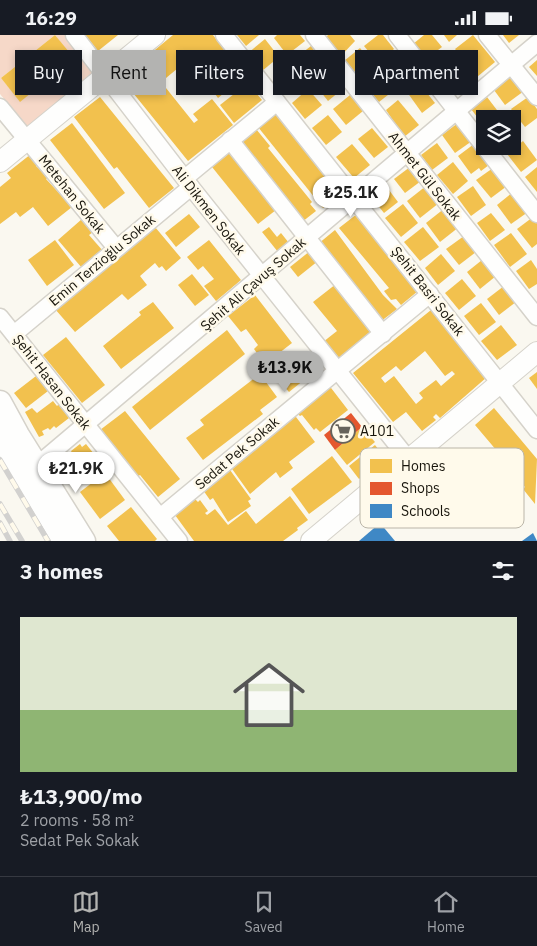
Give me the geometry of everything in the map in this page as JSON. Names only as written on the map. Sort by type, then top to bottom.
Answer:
[{"type":"main road","points":[[0,402],[36,466],[84,541]]},
{"type":"main road","points":[[0,435],[64,541]]},
{"type":"street","name":"Ali Dikmen Sokak","points":[[74,35],[92,58]]},
{"type":"street","points":[[137,50],[155,35]]},
{"type":"street","name":"Şehit Basri Sokak","points":[[224,35],[537,430]]},
{"type":"street","name":"Ahmet Gül Sokak","points":[[314,35],[537,317]]},
{"type":"street","points":[[397,35],[537,214]]},
{"type":"street","points":[[487,35],[537,97]]},
{"type":"street","name":"Şehit Ali Çavuş Sokak","points":[[36,466],[537,43]]},
{"type":"street","points":[[0,162],[92,86]]},
{"type":"street","name":"Ali Dikmen Sokak","points":[[121,95],[262,277],[399,448]]},
{"type":"street","name":"Emin Terzioğlu Sokak","points":[[14,334],[116,248],[188,183],[230,141],[277,102]]},
{"type":"street","name":"Metehan Sokak","points":[[0,107],[116,248]]},
{"type":"street","points":[[230,141],[383,334]]},
{"type":"street","name":"Sedat Pek Sokak","points":[[160,517],[430,294]]},
{"type":"street","name":"Şehit Hasan Sokak","points":[[0,317],[179,541]]},
{"type":"street","points":[[423,448],[537,352]]},
{"type":"street","points":[[319,539],[360,503]]},
{"type":"shaded area","points":[[0,35],[55,35],[36,50],[15,50],[15,67],[1,78],[20,101],[28,95],[66,95],[28,128],[0,94]]},
{"type":"shaded area","points":[[55,35],[65,35],[78,50],[66,50]]},
{"type":"shaded area","points":[[82,55],[92,66],[92,73],[82,81]]},
{"type":"building: Homes","points":[[55,35],[67,50],[36,50]]},
{"type":"building: Homes","points":[[85,35],[118,35],[99,50]]},
{"type":"building: Homes","points":[[173,35],[213,35],[225,50],[176,50],[176,70],[166,78],[166,50],[155,50]]},
{"type":"building: Homes","points":[[237,35],[259,35],[246,46]]},
{"type":"building: Homes","points":[[277,35],[300,35],[305,41],[293,50],[283,50],[274,38]]},
{"type":"building: Homes","points":[[328,35],[350,35],[355,41],[345,52],[345,50],[334,50],[325,38]]},
{"type":"building: Homes","points":[[378,35],[383,35],[394,49],[367,50],[364,46]]},
{"type":"building: Homes","points":[[424,35],[432,35],[442,47],[438,50],[418,50],[413,44]]},
{"type":"building: Homes","points":[[444,35],[457,35],[449,42]]},
{"type":"building: Homes","points":[[473,35],[495,62],[478,76],[478,50],[455,49]]},
{"type":"building: Homes","points":[[503,35],[519,35],[509,43]]},
{"type":"building: Homes","points":[[265,39],[274,50],[273,62],[263,70],[263,50],[252,50]]},
{"type":"building: Homes","points":[[311,46],[314,50],[306,50]]},
{"type":"building: Homes","points":[[355,52],[355,75],[345,62]]},
{"type":"building: Homes","points":[[537,60],[537,76],[529,67]]},
{"type":"building: Homes","points":[[15,67],[15,95],[29,95],[20,102],[1,78]]},
{"type":"building: Homes","points":[[512,76],[524,91],[505,105],[494,90]]},
{"type":"building: Homes","points":[[166,88],[194,123],[198,120],[193,114],[212,99],[233,125],[188,161],[135,95],[166,95]]},
{"type":"building: Homes","points":[[233,95],[258,95],[262,100],[234,123],[220,105]]},
{"type":"building: Homes","points":[[301,95],[313,95],[322,105],[305,119],[292,103]]},
{"type":"building: Homes","points":[[323,95],[335,95],[328,101]]},
{"type":"building: Homes","points":[[350,95],[363,111],[346,125],[333,109]]},
{"type":"building: Homes","points":[[373,95],[388,95],[379,102]]},
{"type":"building: Homes","points":[[409,95],[429,95],[435,103],[422,113]]},
{"type":"building: Homes","points":[[100,97],[174,188],[149,208],[117,167],[114,169],[74,117]]},
{"type":"building: Homes","points":[[487,97],[497,110],[476,110],[476,116],[471,109]]},
{"type":"building: Homes","points":[[528,97],[537,109],[537,118],[525,127],[521,122],[521,110],[511,109]]},
{"type":"building: Homes","points":[[398,100],[419,125],[404,137],[386,110]]},
{"type":"building: Homes","points":[[277,112],[341,193],[323,208],[258,127]]},
{"type":"building: Homes","points":[[328,115],[342,132],[326,145],[312,128]]},
{"type":"building: Homes","points":[[72,123],[125,193],[104,209],[50,140]]},
{"type":"building: Homes","points":[[458,123],[472,141],[455,153],[442,135]]},
{"type":"building: Homes","points":[[372,128],[388,147],[374,158],[358,139]]},
{"type":"building: Homes","points":[[256,129],[270,146],[268,148],[312,202],[310,204],[316,211],[302,222],[239,143]]},
{"type":"building: Homes","points":[[523,141],[537,160],[521,172],[508,155],[521,155],[521,143]]},
{"type":"building: Homes","points":[[437,143],[448,158],[432,170],[421,155]]},
{"type":"building: Homes","points":[[352,144],[370,165],[354,178],[336,157]]},
{"type":"building: Homes","points":[[474,144],[476,155],[482,155],[489,165],[481,171],[479,168],[471,174],[458,156]]},
{"type":"building: Homes","points":[[232,151],[276,210],[258,224],[212,167]]},
{"type":"building: Homes","points":[[31,154],[39,164],[36,166],[49,177],[46,179],[72,207],[48,226],[33,207],[20,217],[16,212],[0,224],[0,187],[11,178],[7,173]]},
{"type":"building: Homes","points":[[453,162],[468,181],[453,194],[437,175]]},
{"type":"building: Homes","points":[[410,167],[421,181],[405,193],[394,179]]},
{"type":"building: Homes","points":[[537,167],[537,192],[525,177]]},
{"type":"building: Homes","points":[[493,168],[507,186],[491,198],[476,180]]},
{"type":"building: Homes","points":[[386,186],[398,202],[384,213],[372,198]]},
{"type":"building: Homes","points":[[426,186],[439,203],[420,218],[407,201]]},
{"type":"building: Homes","points":[[473,186],[486,205],[471,216],[457,197]]},
{"type":"building: Homes","points":[[513,192],[528,212],[511,224],[497,205]]},
{"type":"building: Homes","points":[[403,204],[418,223],[401,237],[385,218]]},
{"type":"building: Homes","points":[[445,208],[459,227],[440,242],[426,223]]},
{"type":"building: Homes","points":[[491,213],[505,230],[490,241],[477,223]]},
{"type":"building: Homes","points":[[189,214],[200,227],[176,247],[165,233]]},
{"type":"building: Homes","points":[[357,214],[418,291],[401,305],[396,299],[391,300],[384,291],[389,288],[339,228]]},
{"type":"building: Homes","points":[[533,217],[537,222],[537,244],[532,248],[517,229]]},
{"type":"building: Homes","points":[[82,219],[93,232],[89,235],[103,251],[82,268],[58,240]]},
{"type":"building: Homes","points":[[155,227],[181,258],[166,271],[162,266],[159,268],[155,263],[140,276],[147,285],[128,300],[122,294],[75,332],[55,309]]},
{"type":"building: Homes","points":[[269,227],[277,237],[281,233],[289,243],[278,252],[262,232]]},
{"type":"building: Homes","points":[[423,227],[439,247],[420,261],[404,242]]},
{"type":"building: Homes","points":[[335,230],[383,295],[397,309],[380,322],[318,244]]},
{"type":"building: Homes","points":[[511,233],[527,254],[510,267],[494,245]]},
{"type":"building: Homes","points":[[464,236],[476,252],[459,265],[446,249]]},
{"type":"building: Homes","points":[[55,240],[74,265],[47,286],[28,260]]},
{"type":"building: Homes","points":[[209,240],[241,280],[216,301],[204,286],[214,279],[203,266],[198,270],[187,257]]},
{"type":"building: Homes","points":[[310,251],[318,261],[298,277],[290,267]]},
{"type":"building: Homes","points":[[441,254],[455,271],[438,285],[425,268]]},
{"type":"building: Homes","points":[[482,260],[496,276],[480,289],[467,272]]},
{"type":"building: Homes","points":[[531,260],[537,269],[537,284],[529,289],[516,271]]},
{"type":"building: Homes","points":[[192,274],[209,295],[195,306],[178,285]]},
{"type":"building: Homes","points":[[462,279],[476,296],[459,310],[445,293]]},
{"type":"building: Homes","points":[[336,284],[375,333],[338,362],[323,342],[337,331],[313,302]]},
{"type":"building: Homes","points":[[504,286],[516,302],[499,315],[487,299]]},
{"type":"building: Homes","points":[[255,295],[292,343],[265,364],[254,349],[258,345],[246,329],[241,332],[228,316]]},
{"type":"building: Homes","points":[[153,302],[174,328],[121,369],[103,346],[141,315],[139,312]]},
{"type":"building: Homes","points":[[481,303],[496,322],[479,335],[464,316]]},
{"type":"building: Homes","points":[[431,310],[487,377],[440,418],[436,414],[433,417],[436,420],[422,431],[406,412],[393,422],[353,373]],"holes":[[[425,351],[445,376],[452,371],[455,374],[441,386],[436,380],[419,393],[423,398],[416,404],[394,376],[385,383],[381,378],[396,366],[401,371]]]},
{"type":"building: Homes","points":[[501,325],[517,345],[497,360],[481,341]]},
{"type":"building: Homes","points":[[227,330],[245,354],[150,430],[132,407]]},
{"type":"building: Homes","points":[[66,337],[105,385],[82,403],[43,355]]},
{"type":"building: Homes","points":[[303,357],[314,372],[289,392],[277,378]]},
{"type":"building: Homes","points":[[537,372],[537,389],[529,378]]},
{"type":"building: Homes","points":[[260,374],[277,397],[260,410],[263,414],[203,460],[186,438],[204,425],[200,420]]},
{"type":"building: Homes","points":[[36,376],[48,391],[26,408],[14,393]]},
{"type":"building: Homes","points":[[328,384],[348,410],[320,432],[316,428],[314,430],[302,415],[300,416],[295,411]]},
{"type":"building: Homes","points":[[53,401],[57,406],[59,404],[69,418],[56,428],[54,426],[50,430],[48,428],[42,431],[44,435],[39,437],[25,412],[32,408],[37,413]]},
{"type":"building: Homes","points":[[494,408],[537,459],[535,504],[524,490],[524,448],[494,448],[475,425]]},
{"type":"building: Homes","points":[[125,411],[180,479],[158,497],[140,475],[137,477],[100,430]]},
{"type":"building: Homes","points":[[293,413],[315,442],[289,462],[293,468],[280,478],[276,472],[250,494],[230,466],[270,437],[267,433]]},
{"type":"building: Homes","points":[[362,427],[375,442],[368,448],[360,448],[360,454],[347,465],[335,450]]},
{"type":"building: Homes","points":[[80,444],[82,447],[86,444],[98,459],[94,462],[96,465],[87,472],[85,469],[81,472],[69,458],[73,455],[71,451]]},
{"type":"building: Homes","points":[[332,456],[352,482],[309,514],[291,489]]},
{"type":"building: Homes","points":[[360,457],[360,478],[359,479],[349,466]]},
{"type":"building: Homes","points":[[230,470],[251,499],[248,501],[251,506],[228,522],[213,498],[210,500],[203,490]]},
{"type":"building: Homes","points":[[105,473],[125,500],[100,519],[80,492]]},
{"type":"building: Homes","points":[[290,496],[308,520],[283,541],[194,541],[175,515],[195,499],[198,502],[200,500],[208,511],[205,513],[207,515],[215,509],[228,525],[246,511],[256,524]]},
{"type":"building: Homes","points":[[131,507],[157,539],[155,541],[119,541],[107,526]]},
{"type":"building: Shops","name":"A101","points":[[351,413],[362,427],[335,450],[324,435]]},
{"type":"building: Schools","points":[[374,528],[384,528],[395,541],[359,541]]},
{"type":"building: Schools","points":[[533,533],[537,541],[522,541]]},
{"type":"railway","points":[[0,460],[48,541]]},
{"type":"railway","points":[[0,504],[22,541]]},
{"type":"railway","points":[[0,523],[10,541]]},
{"type":"place","name":"A101","points":[[343,431]]}]
